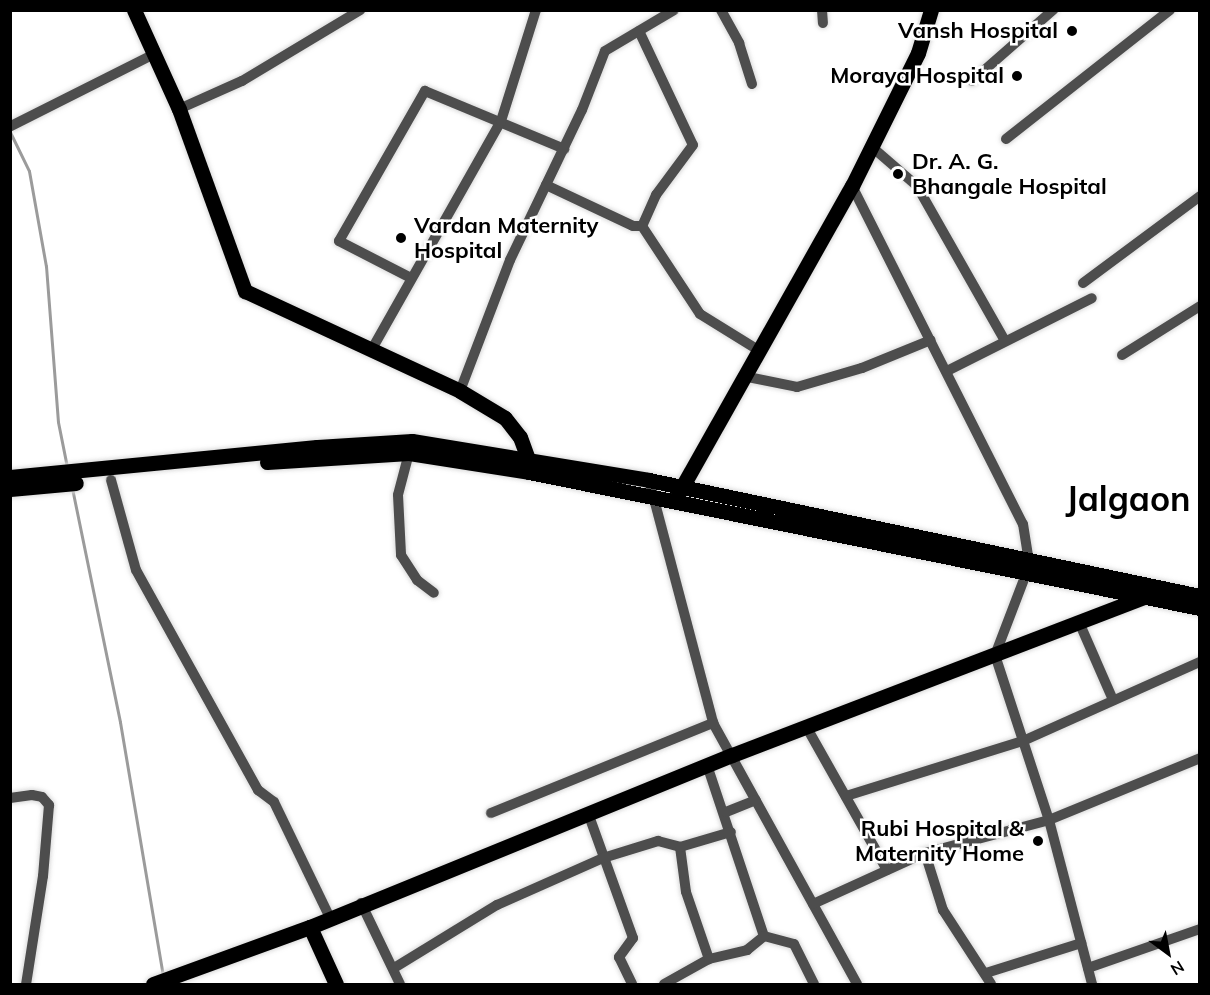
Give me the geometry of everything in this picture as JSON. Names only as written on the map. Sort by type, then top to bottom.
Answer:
[{"type":"main road","points":[[134,10],[179,109],[245,291],[460,391],[505,418],[530,465]]},
{"type":"main road","points":[[677,495],[852,186],[918,53],[931,10]]},
{"type":"main road","points":[[10,489],[47,481],[412,441],[530,465],[653,497],[677,495],[1028,567],[1165,588],[1200,596]]},
{"type":"main road","points":[[318,452],[409,453],[530,465],[649,480],[677,495]]},
{"type":"main road","points":[[75,478],[111,480],[215,462]]},
{"type":"main road","points":[[10,477],[47,481]]},
{"type":"main road","points":[[1028,567],[1143,597],[1200,608]]},
{"type":"main road","points":[[153,984],[310,927],[361,903],[708,768],[732,755],[1165,588]]},
{"type":"main road","points":[[310,927],[336,984]]},
{"type":"street","points":[[179,109],[242,81],[360,10]]},
{"type":"street","points":[[372,349],[501,121],[536,10]]},
{"type":"street","points":[[460,391],[491,305],[564,149],[606,51],[674,10]]},
{"type":"street","points":[[721,10],[739,44],[752,84]]},
{"type":"street","points":[[822,10],[823,23]]},
{"type":"street","points":[[972,81],[1053,10]]},
{"type":"street","points":[[1006,139],[1170,10]]},
{"type":"street","points":[[639,31],[693,145],[656,195],[642,226]]},
{"type":"street","points":[[11,126],[154,54]]},
{"type":"street","points":[[411,279],[339,241],[425,91],[564,149]]},
{"type":"street","points":[[872,147],[917,186],[1004,339]]},
{"type":"street","points":[[546,186],[633,226],[642,226]]},
{"type":"street","points":[[852,186],[1023,524],[1028,567],[995,655],[1049,820],[1092,984]]},
{"type":"street","points":[[1083,283],[1200,196]]},
{"type":"street","points":[[642,226],[700,314],[758,350]]},
{"type":"street","points":[[947,371],[1004,339],[1092,298]]},
{"type":"street","points":[[1122,355],[1200,306]]},
{"type":"street","points":[[743,376],[797,387],[862,368],[931,340]]},
{"type":"street","points":[[409,453],[398,495],[401,555],[417,580],[434,593]]},
{"type":"street","points":[[111,480],[121,527],[136,570],[258,790],[274,802],[330,918]]},
{"type":"street","points":[[649,480],[713,723],[857,984]]},
{"type":"street","points":[[1079,622],[1113,700]]},
{"type":"street","points":[[846,796],[1023,741],[1200,662]]},
{"type":"street","points":[[491,813],[713,723]]},
{"type":"street","points":[[807,728],[887,870]]},
{"type":"street","points":[[813,904],[925,853],[1049,820],[1200,758]]},
{"type":"street","points":[[708,768],[726,812],[764,936]]},
{"type":"street","points":[[10,798],[32,795],[42,797],[49,805],[43,876],[26,984]]},
{"type":"street","points":[[726,812],[756,800]]},
{"type":"street","points":[[588,813],[633,938],[619,957],[632,984]]},
{"type":"street","points":[[394,968],[497,905],[603,858],[658,841],[680,847],[731,832]]},
{"type":"street","points":[[680,847],[686,892],[709,959]]},
{"type":"street","points":[[925,853],[943,910],[991,984]]},
{"type":"street","points":[[361,903],[400,984]]},
{"type":"street","points":[[1088,969],[1200,929]]},
{"type":"street","points":[[664,984],[709,959],[747,950],[764,936]]},
{"type":"street","points":[[764,936],[794,944],[814,984]]},
{"type":"street","points":[[986,973],[1081,944]]},
{"type":"waterway","points":[[10,132],[29,171],[46,266],[58,422],[67,467]]},
{"type":"waterway","points":[[72,488],[120,722],[163,977]]},
{"type":"place","name":"Vansh Hospital","points":[[1072,31]]},
{"type":"place","name":"Moraya Hospital","points":[[1017,76]]},
{"type":"place","name":"Dr. A. G. Bhangale Hospital","points":[[898,174]]},
{"type":"place","name":"Vardan Maternity Hospital","points":[[401,238]]},
{"type":"place","name":"Rubi Hospital & Maternity Home","points":[[1038,841]]},
{"type":"district","name":"Jalgaon","points":[[1128,499]]}]
